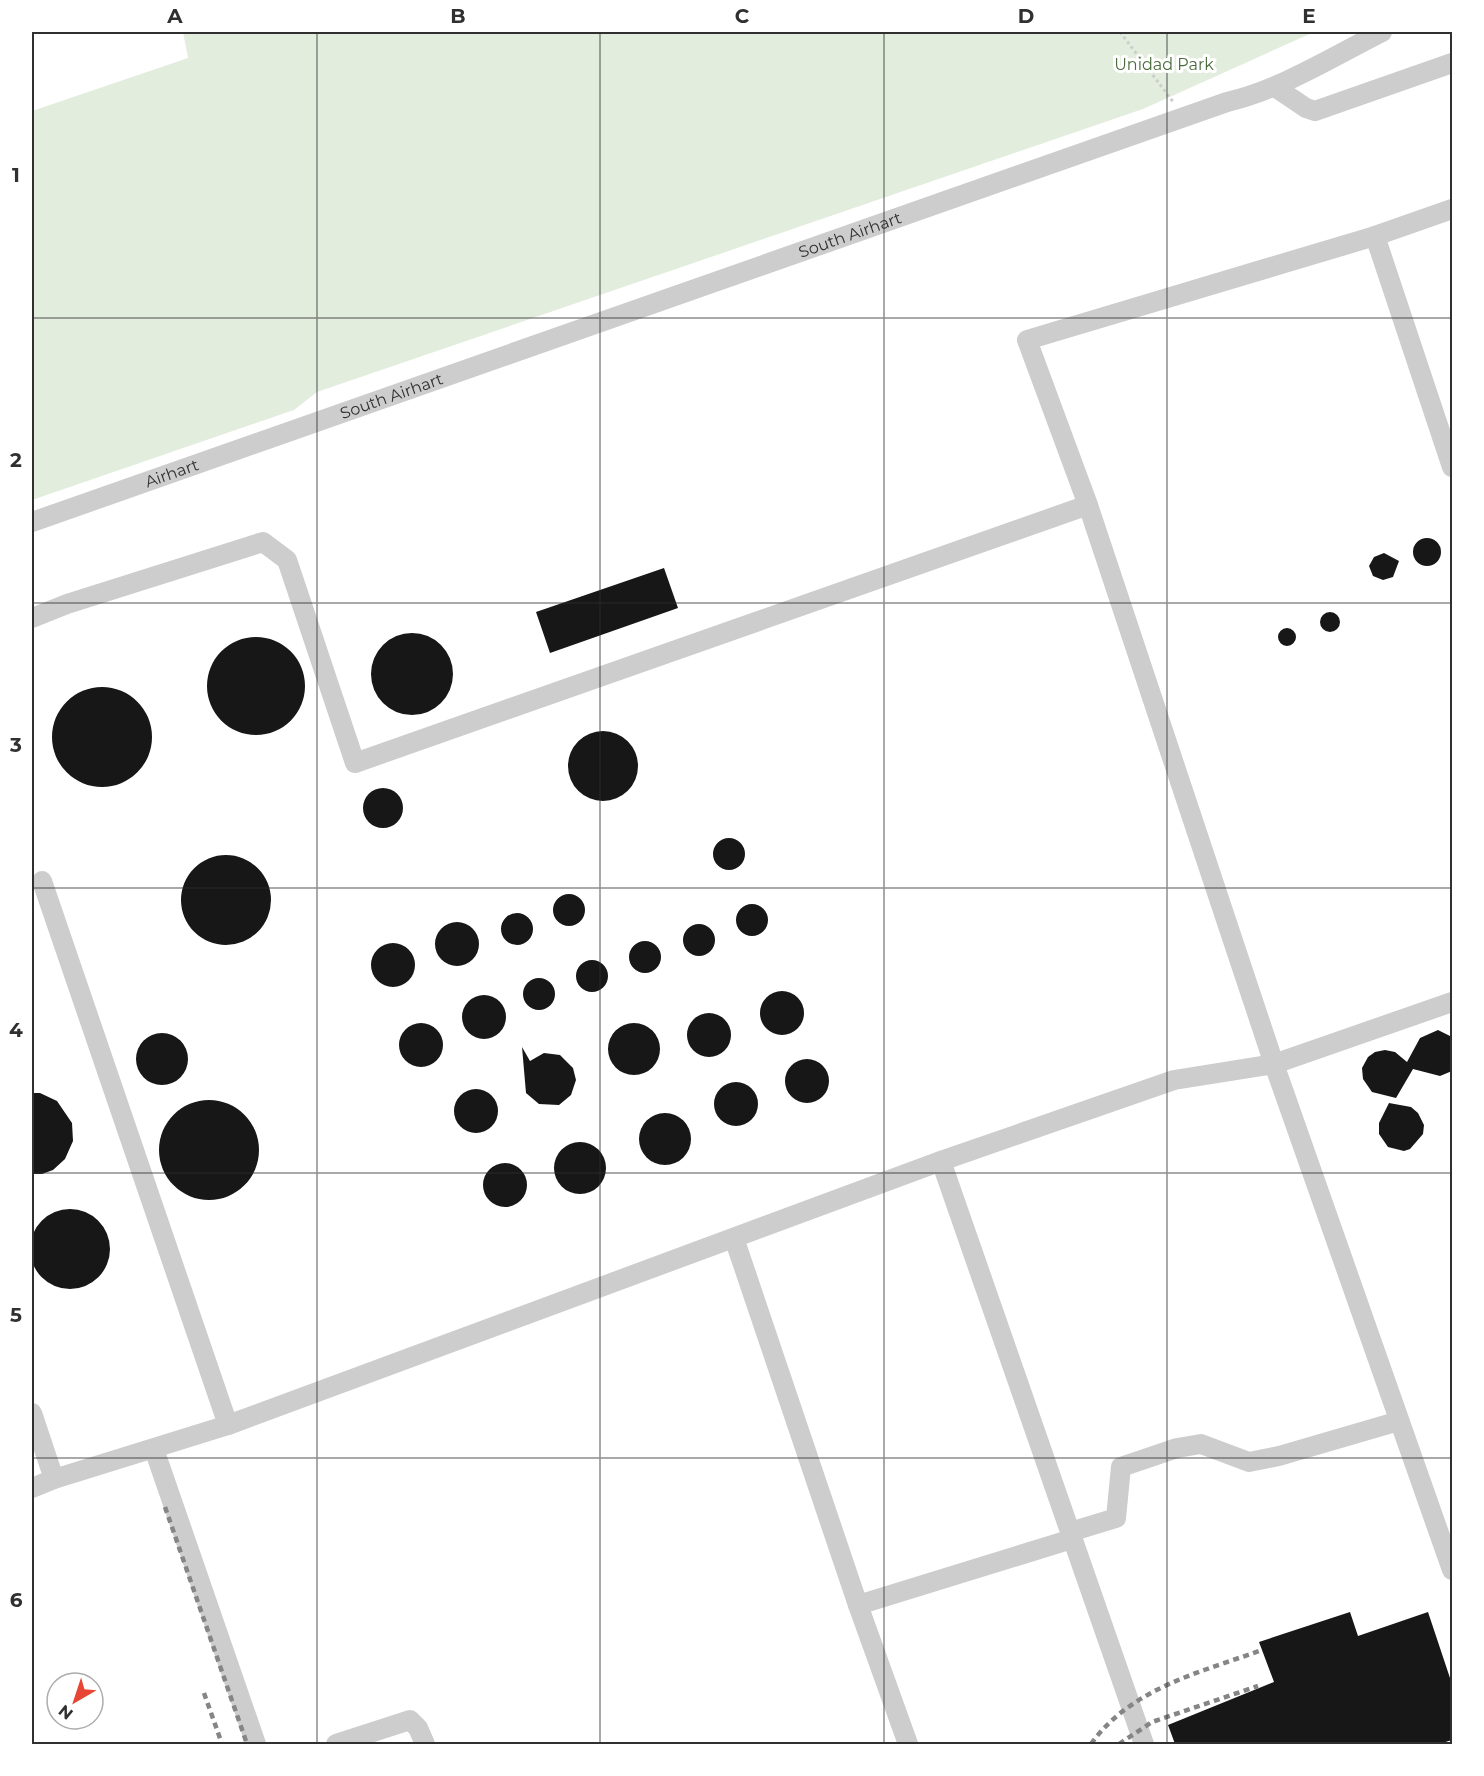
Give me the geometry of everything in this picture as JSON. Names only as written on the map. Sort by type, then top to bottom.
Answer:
[{"type":"street","name":"South Airhart","points":[[313,425],[1275,87],[1382,32]]},
{"type":"street","points":[[1275,87],[1306,108],[1315,111],[1452,63]]},
{"type":"street","points":[[1452,209],[1375,236],[1027,340],[1088,504],[1274,1064],[1452,1570]]},
{"type":"street","points":[[1375,236],[1452,467]]},
{"type":"street","name":"Airhart","points":[[32,522],[313,425]]},
{"type":"street","points":[[32,618],[67,604],[263,542],[287,560],[355,762],[1088,504]]},
{"type":"street","points":[[42,881],[228,1425]]},
{"type":"street","points":[[32,1488],[54,1479],[228,1425],[941,1161],[1174,1080],[1274,1064],[1452,1002]]},
{"type":"street","points":[[941,1161],[1144,1744]]},
{"type":"street","points":[[734,1238],[858,1605],[908,1744]]},
{"type":"street","points":[[32,1413],[54,1479]]},
{"type":"street","points":[[858,1605],[1116,1518],[1121,1467],[1139,1460],[1201,1444],[1249,1462],[1399,1421]]},
{"type":"street","points":[[153,1449],[256,1744]]},
{"type":"street","points":[[336,1744],[410,1720],[418,1728],[424,1744]]},
{"type":"path","points":[[1120,32],[1174,103]]},
{"type":"green space","name":"Unidad Park","points":[[183,32],[1314,32],[1143,109],[317,392],[294,410],[32,500],[32,111],[188,58]]},
{"type":"building","points":[[1427,538],[1437,542],[1441,552],[1437,562],[1427,566],[1417,562],[1413,552],[1417,542]]},
{"type":"building","points":[[1384,553],[1399,561],[1393,577],[1383,580],[1373,576],[1369,566],[1374,557]]},
{"type":"building","points":[[664,568],[678,608],[550,653],[536,612]]},
{"type":"building","points":[[1330,612],[1337,615],[1340,622],[1337,629],[1330,632],[1323,629],[1320,622],[1323,615]]},
{"type":"building","points":[[1287,628],[1293,631],[1296,637],[1293,643],[1287,646],[1281,643],[1278,637],[1281,631]]},
{"type":"building","points":[[412,633],[428,636],[441,645],[450,658],[453,674],[450,690],[441,703],[428,712],[412,715],[396,712],[383,703],[374,690],[371,674],[374,658],[383,645],[396,636]]},
{"type":"building","points":[[256,637],[275,641],[291,651],[301,667],[305,686],[301,705],[291,721],[275,731],[256,735],[237,731],[221,721],[211,705],[207,686],[211,667],[221,651],[237,641]]},
{"type":"building","points":[[102,687],[130,695],[144,709],[152,737],[144,765],[130,779],[102,787],[74,779],[60,765],[52,737],[60,709],[74,695]]},
{"type":"building","points":[[610,731],[623,737],[632,746],[636,752],[638,766],[636,780],[628,791],[617,799],[596,801],[578,791],[570,780],[568,759],[578,741],[589,733]]},
{"type":"building","points":[[383,788],[397,794],[403,808],[397,822],[383,828],[369,822],[363,808],[369,794]]},
{"type":"building","points":[[729,838],[740,843],[745,854],[740,865],[729,870],[718,865],[713,854],[718,843]]},
{"type":"building","points":[[226,855],[243,859],[258,868],[267,883],[271,900],[267,917],[258,932],[243,941],[226,945],[209,941],[194,932],[185,917],[181,900],[185,883],[194,868],[209,859]]},
{"type":"building","points":[[569,894],[580,899],[585,910],[580,921],[569,926],[558,921],[553,910],[558,899]]},
{"type":"building","points":[[752,904],[763,909],[768,920],[763,931],[752,936],[741,931],[736,920],[741,909]]},
{"type":"building","points":[[517,913],[528,918],[533,929],[528,940],[517,945],[506,940],[501,929],[506,918]]},
{"type":"building","points":[[457,922],[472,929],[479,944],[472,959],[457,966],[442,959],[435,944],[442,929]]},
{"type":"building","points":[[699,924],[710,929],[715,940],[710,951],[699,956],[688,951],[683,940],[688,929]]},
{"type":"building","points":[[645,941],[656,946],[661,957],[656,968],[645,973],[634,968],[629,957],[634,946]]},
{"type":"building","points":[[393,943],[408,950],[415,965],[408,980],[393,987],[378,980],[371,965],[378,950]]},
{"type":"building","points":[[592,960],[603,965],[608,976],[603,987],[592,992],[581,987],[576,976],[581,965]]},
{"type":"building","points":[[539,978],[550,983],[555,994],[550,1005],[539,1010],[528,1005],[523,994],[528,983]]},
{"type":"building","points":[[782,991],[797,998],[804,1013],[797,1028],[782,1035],[767,1028],[760,1013],[767,998]]},
{"type":"building","points":[[484,995],[499,1002],[506,1017],[499,1032],[484,1039],[469,1032],[462,1017],[469,1002]]},
{"type":"building","points":[[709,1013],[724,1020],[731,1035],[724,1050],[709,1057],[694,1050],[687,1035],[694,1020]]},
{"type":"building","points":[[421,1023],[436,1030],[443,1045],[436,1060],[421,1067],[406,1060],[399,1045],[406,1030]]},
{"type":"building","points":[[634,1023],[644,1025],[652,1031],[658,1039],[660,1049],[658,1059],[652,1067],[644,1073],[634,1075],[624,1073],[616,1067],[610,1059],[608,1049],[610,1039],[616,1031],[624,1025]]},
{"type":"building","points":[[1438,1030],[1452,1037],[1452,1071],[1440,1076],[1413,1069],[1396,1098],[1372,1092],[1363,1079],[1362,1068],[1368,1057],[1375,1052],[1385,1050],[1395,1052],[1407,1062],[1420,1038]]},
{"type":"building","points":[[162,1033],[172,1035],[180,1041],[186,1049],[188,1059],[186,1069],[180,1077],[172,1083],[162,1085],[152,1083],[144,1077],[138,1069],[136,1059],[138,1049],[144,1041],[152,1035]]},
{"type":"building","points":[[522,1047],[530,1061],[544,1053],[560,1055],[573,1068],[576,1080],[571,1095],[559,1105],[539,1104],[526,1093]]},
{"type":"building","points":[[807,1059],[822,1066],[829,1081],[822,1096],[807,1103],[792,1096],[785,1081],[792,1066]]},
{"type":"building","points":[[736,1082],[751,1089],[758,1104],[751,1119],[736,1126],[721,1119],[714,1104],[721,1089]]},
{"type":"building","points":[[476,1089],[491,1096],[498,1111],[491,1126],[476,1133],[461,1126],[454,1111],[461,1096]]},
{"type":"building","points":[[32,1093],[40,1093],[57,1101],[72,1123],[73,1141],[65,1159],[53,1170],[42,1174],[32,1174]]},
{"type":"building","points":[[209,1100],[228,1104],[244,1115],[255,1131],[259,1150],[255,1169],[244,1185],[228,1196],[209,1200],[190,1196],[174,1185],[163,1169],[159,1150],[163,1131],[174,1115],[190,1104]]},
{"type":"building","points":[[1389,1103],[1411,1107],[1418,1113],[1424,1125],[1423,1134],[1410,1149],[1404,1151],[1388,1147],[1379,1134],[1379,1123]]},
{"type":"building","points":[[665,1113],[675,1115],[683,1121],[689,1129],[691,1139],[689,1149],[683,1157],[675,1163],[665,1165],[655,1163],[647,1157],[641,1149],[639,1139],[641,1129],[647,1121],[655,1115]]},
{"type":"building","points":[[580,1142],[590,1144],[598,1150],[604,1158],[606,1168],[604,1178],[598,1186],[590,1192],[580,1194],[570,1192],[562,1186],[556,1178],[554,1168],[556,1158],[562,1150],[570,1144]]},
{"type":"building","points":[[505,1163],[520,1170],[527,1185],[520,1200],[505,1207],[490,1200],[483,1185],[490,1170]]},
{"type":"building","points":[[62,1209],[78,1209],[99,1220],[110,1241],[110,1257],[99,1278],[78,1289],[62,1289],[48,1283],[36,1271],[30,1257],[30,1241],[36,1227],[48,1215]]},
{"type":"building","points":[[1350,1612],[1358,1636],[1428,1612],[1452,1684],[1452,1740],[1439,1744],[1175,1744],[1168,1725],[1274,1682],[1259,1642]]},
{"type":"railway","points":[[165,1507],[247,1744]]},
{"type":"railway","points":[[1091,1744],[1107,1725],[1147,1695],[1169,1684],[1262,1650]]},
{"type":"railway","points":[[1119,1744],[1152,1722],[1258,1686]]},
{"type":"railway","points":[[204,1693],[222,1744]]}]
